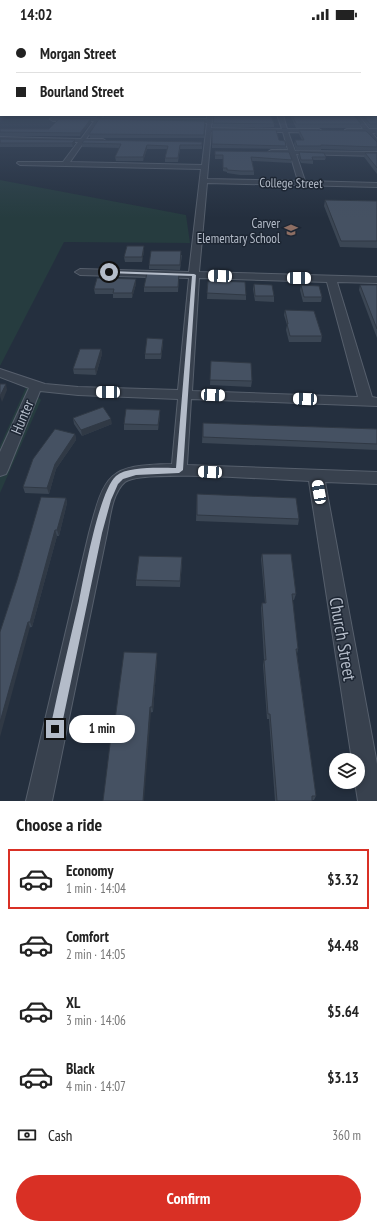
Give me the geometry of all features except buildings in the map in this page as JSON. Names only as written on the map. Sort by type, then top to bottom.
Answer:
[{"type":"street","points":[[65,164],[78,146]]},
{"type":"street","points":[[179,470],[194,275],[207,146]]},
{"type":"street","points":[[290,146],[302,183]]},
{"type":"street","points":[[261,152],[377,154]]},
{"type":"street","name":"College Street","points":[[20,163],[65,164],[205,174],[302,183],[377,184]]},
{"type":"street","points":[[80,272],[377,280]]},
{"type":"street","points":[[0,373],[36,386],[78,391],[372,402],[331,279]]},
{"type":"street","name":"Hunter","points":[[0,470],[36,386]]},
{"type":"street","points":[[39,801],[98,533],[107,500],[115,483],[120,477],[135,472],[179,470],[377,478]]},
{"type":"street","name":"Church Street","points":[[316,476],[371,801]]},
{"type":"green space","points":[[0,180],[186,215],[190,243],[64,242],[0,366]]},
{"type":"green space","points":[[27,385],[41,400],[0,493],[0,446]]},
{"type":"place","name":"Carver Elementary School","points":[[291,230]]},
{"type":"route","points":[[55,729],[98,533],[107,500],[115,483],[120,477],[135,472],[179,470],[194,275],[109,272]]}]
